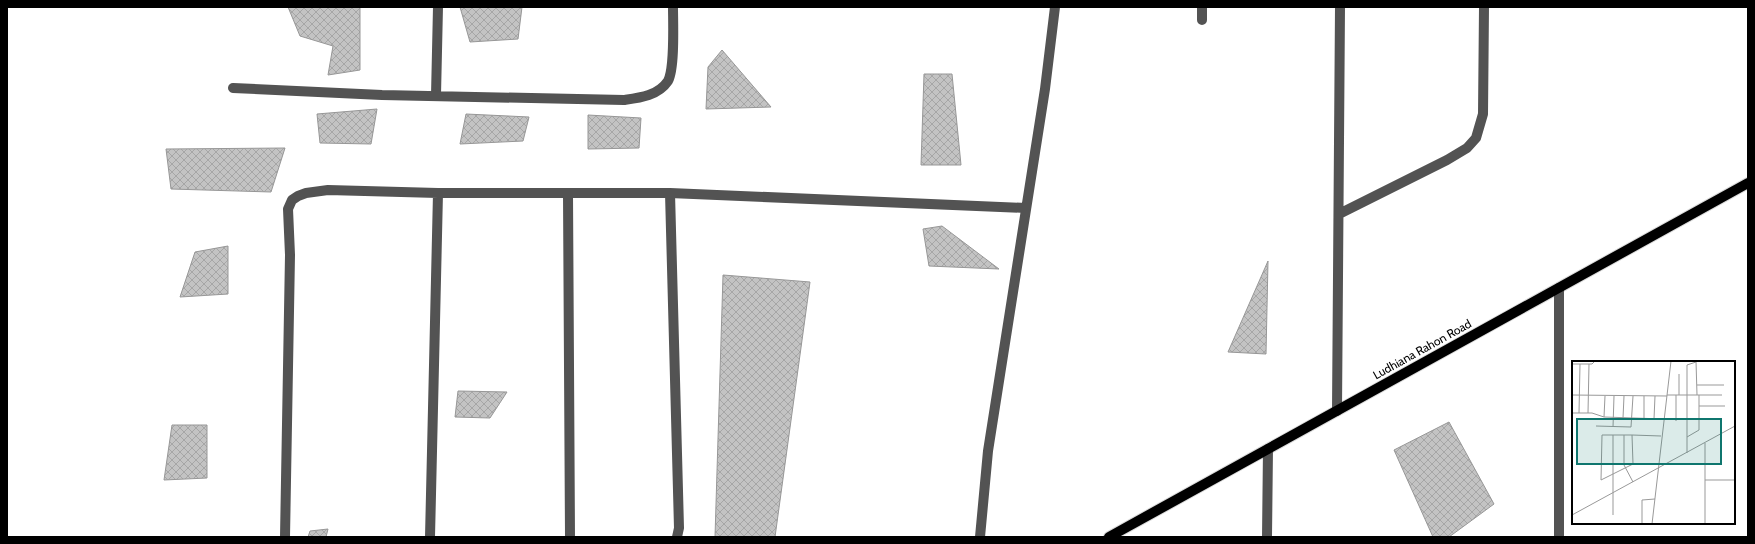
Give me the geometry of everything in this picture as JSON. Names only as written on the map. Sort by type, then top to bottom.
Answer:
[{"type":"main road","name":"Ludhiana Rahon Road","points":[[1108,537],[1748,183]]},
{"type":"street","points":[[436,95],[438,7]]},
{"type":"street","points":[[233,88],[382,95],[624,100],[642,98],[655,92],[668,81],[671,69],[673,7]]},
{"type":"street","points":[[980,537],[988,451],[1045,89],[1055,7]]},
{"type":"street","points":[[1202,7],[1202,20]]},
{"type":"street","points":[[1337,410],[1340,7]]},
{"type":"street","points":[[1339,214],[1447,160],[1468,148],[1476,138],[1483,114],[1484,7]]},
{"type":"street","points":[[285,537],[290,255],[288,209],[292,200],[298,196],[306,193],[328,190],[438,193],[670,193],[1026,208]]},
{"type":"street","points":[[430,537],[438,193]]},
{"type":"street","points":[[670,193],[678,522],[677,537]]},
{"type":"street","points":[[568,194],[570,537]]},
{"type":"street","points":[[1559,288],[1559,537]]},
{"type":"street","points":[[1267,537],[1268,449]]},
{"type":"building","points":[[288,7],[360,7],[360,70],[328,75],[333,46],[300,36]]},
{"type":"building","points":[[460,7],[522,7],[518,39],[470,42]]},
{"type":"building","points":[[722,50],[771,107],[706,109],[708,67]]},
{"type":"building","points":[[924,74],[952,74],[961,165],[921,165]]},
{"type":"building","points":[[377,109],[371,144],[320,143],[317,114]]},
{"type":"building","points":[[466,114],[529,117],[523,141],[460,144]]},
{"type":"building","points":[[588,115],[641,118],[639,148],[588,149]]},
{"type":"building","points":[[285,148],[271,192],[171,189],[166,149]]},
{"type":"building","points":[[942,226],[999,269],[929,266],[923,229]]},
{"type":"building","points":[[228,246],[228,294],[180,297],[195,252]]},
{"type":"building","points":[[1268,261],[1266,354],[1228,352]]},
{"type":"building","points":[[723,275],[810,282],[775,537],[715,537]]},
{"type":"building","points":[[458,391],[507,392],[490,418],[455,417]]},
{"type":"building","points":[[1449,422],[1494,504],[1449,537],[1433,537],[1394,450]]},
{"type":"building","points":[[172,425],[207,425],[207,478],[164,480]]},
{"type":"building","points":[[328,529],[326,537],[308,537],[310,531]]}]
